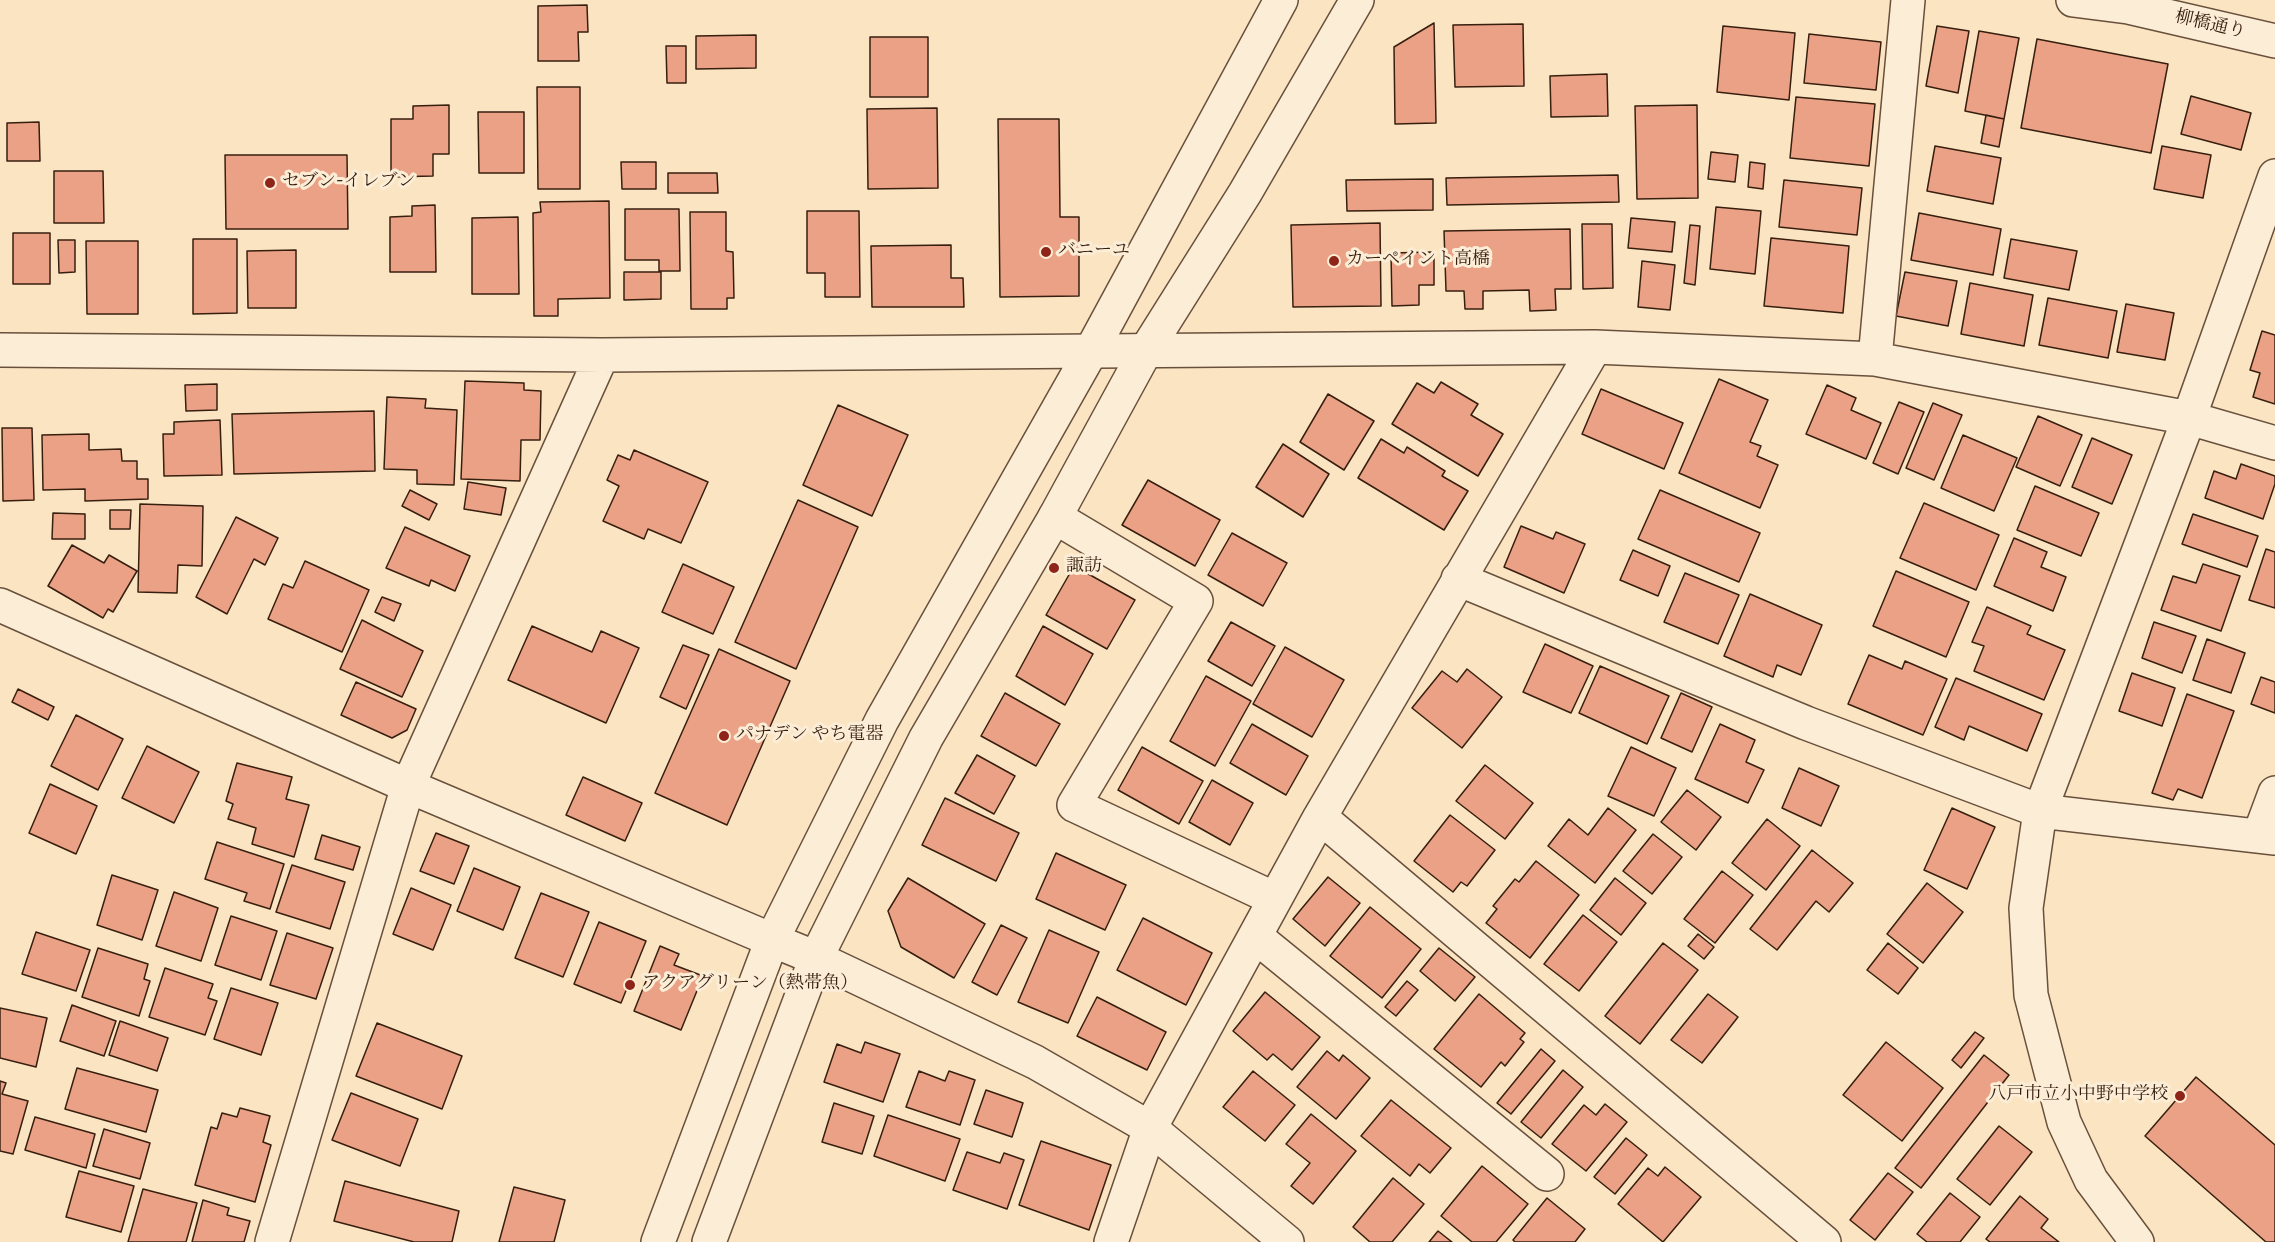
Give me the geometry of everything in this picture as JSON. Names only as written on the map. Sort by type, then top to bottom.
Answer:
[{"type":"street","points":[[658,1242],[772,940],[882,720],[1090,352],[1281,0]]},
{"type":"street","points":[[709,1242],[816,958],[926,738],[1055,517],[1145,352],[1245,193],[1357,0]]},
{"type":"street","points":[[1875,359],[1908,0]]},
{"type":"street","name":"柳橋通り","points":[[2073,0],[2128,8],[2275,41]]},
{"type":"street","points":[[2137,1242],[2091,1180],[2064,1122],[2031,995],[2026,908],[2040,811],[2189,418],[2275,176]]},
{"type":"street","points":[[1111,1242],[1150,1128],[1320,817],[1595,347]]},
{"type":"street","points":[[0,350],[602,355],[1595,347],[1875,359],[2189,418],[2275,443]]},
{"type":"street","points":[[272,1242],[408,786],[602,355]]},
{"type":"street","points":[[1055,517],[1196,601],[1074,805],[1275,899]]},
{"type":"street","points":[[1458,579],[1806,723],[2040,811],[2267,837],[2275,793]]},
{"type":"street","points":[[0,605],[408,786],[816,958],[1035,1062],[1150,1128],[1287,1242]]},
{"type":"street","points":[[1320,817],[1824,1242]]},
{"type":"street","points":[[1255,936],[1547,1174]]},
{"type":"building","points":[[587,5],[588,32],[578,32],[579,61],[538,61],[538,6]]},
{"type":"building","points":[[1434,23],[1436,123],[1395,124],[1394,47]]},
{"type":"building","points":[[1523,24],[1524,86],[1455,87],[1453,25]]},
{"type":"building","points":[[1723,26],[1795,33],[1789,100],[1717,92]]},
{"type":"building","points":[[1937,26],[1969,31],[1958,93],[1926,86]]},
{"type":"building","points":[[1979,31],[2019,38],[2004,119],[1965,111]]},
{"type":"building","points":[[1809,34],[1881,42],[1876,90],[1804,83]]},
{"type":"building","points":[[756,35],[756,68],[696,69],[696,36]]},
{"type":"building","points":[[870,37],[928,37],[928,97],[870,97]]},
{"type":"building","points":[[2037,39],[2168,64],[2151,153],[2021,128]]},
{"type":"building","points":[[666,46],[686,46],[686,83],[667,83]]},
{"type":"building","points":[[1607,74],[1608,116],[1551,117],[1550,76]]},
{"type":"building","points":[[537,87],[580,87],[580,189],[538,189]]},
{"type":"building","points":[[2191,96],[2251,113],[2241,150],[2181,134]]},
{"type":"building","points":[[1796,97],[1875,104],[1869,166],[1790,158]]},
{"type":"building","points":[[449,105],[449,154],[433,154],[433,176],[391,177],[391,119],[413,119],[413,106]]},
{"type":"building","points":[[1697,105],[1698,198],[1637,199],[1635,106]]},
{"type":"building","points":[[937,108],[938,188],[868,189],[867,109]]},
{"type":"building","points":[[478,112],[524,112],[524,173],[479,173]]},
{"type":"building","points":[[1986,115],[2004,119],[1999,147],[1981,143]]},
{"type":"building","points":[[998,119],[1059,119],[1060,217],[1079,217],[1079,296],[1000,297]]},
{"type":"building","points":[[39,122],[40,161],[7,161],[7,123]]},
{"type":"building","points":[[1935,146],[2001,158],[1993,204],[1927,191]]},
{"type":"building","points":[[2162,146],[2211,155],[2203,198],[2154,189]]},
{"type":"building","points":[[1711,152],[1738,155],[1735,182],[1708,179]]},
{"type":"building","points":[[225,155],[347,155],[348,229],[226,229]]},
{"type":"building","points":[[621,162],[656,162],[656,189],[622,189]]},
{"type":"building","points":[[1750,162],[1765,164],[1763,189],[1748,187]]},
{"type":"building","points":[[54,171],[103,171],[104,223],[54,223]]},
{"type":"building","points":[[668,173],[717,173],[718,193],[668,193]]},
{"type":"building","points":[[1618,175],[1619,202],[1447,205],[1446,178]]},
{"type":"building","points":[[1433,179],[1433,210],[1347,211],[1346,180]]},
{"type":"building","points":[[1784,180],[1862,188],[1857,235],[1779,227]]},
{"type":"building","points":[[609,201],[610,298],[558,299],[558,316],[534,316],[533,213],[541,212],[540,202]]},
{"type":"building","points":[[435,205],[436,272],[390,272],[390,217],[412,216],[412,206]]},
{"type":"building","points":[[1716,207],[1761,211],[1755,274],[1710,269]]},
{"type":"building","points":[[625,209],[679,209],[680,271],[659,271],[659,260],[625,260]]},
{"type":"building","points":[[807,211],[859,211],[860,297],[825,297],[825,273],[807,273]]},
{"type":"building","points":[[690,212],[726,212],[726,251],[733,252],[734,298],[727,298],[727,309],[691,309]]},
{"type":"building","points":[[1919,213],[2001,229],[1993,275],[1911,260]]},
{"type":"building","points":[[518,217],[519,294],[472,294],[472,218]]},
{"type":"building","points":[[1631,218],[1675,222],[1672,252],[1628,248]]},
{"type":"building","points":[[1380,223],[1381,306],[1293,307],[1291,225]]},
{"type":"building","points":[[1582,224],[1612,224],[1613,288],[1583,289]]},
{"type":"building","points":[[1690,225],[1700,226],[1695,285],[1684,283]]},
{"type":"building","points":[[1570,229],[1571,289],[1555,289],[1556,310],[1530,311],[1529,290],[1483,291],[1483,309],[1465,309],[1464,291],[1446,291],[1444,231]]},
{"type":"building","points":[[13,233],[50,233],[50,284],[13,284]]},
{"type":"building","points":[[1771,238],[1849,246],[1843,313],[1764,306]]},
{"type":"building","points":[[193,239],[237,239],[237,313],[193,314]]},
{"type":"building","points":[[2011,239],[2077,251],[2069,290],[2004,278]]},
{"type":"building","points":[[58,240],[75,240],[75,272],[59,273]]},
{"type":"building","points":[[86,241],[138,241],[138,314],[87,314]]},
{"type":"building","points":[[951,245],[951,278],[963,278],[964,307],[872,307],[871,246]]},
{"type":"building","points":[[296,250],[296,308],[248,308],[247,251]]},
{"type":"building","points":[[1434,252],[1434,285],[1419,285],[1419,305],[1392,306],[1391,253]]},
{"type":"building","points":[[1642,261],[1675,265],[1670,310],[1638,307]]},
{"type":"building","points":[[624,272],[661,272],[661,299],[624,300]]},
{"type":"building","points":[[1905,272],[1957,281],[1948,326],[1896,316]]},
{"type":"building","points":[[1970,283],[2033,295],[2024,346],[1961,334]]},
{"type":"building","points":[[2048,298],[2117,311],[2108,358],[2039,345]]},
{"type":"building","points":[[2126,304],[2174,313],[2165,360],[2117,352]]},
{"type":"building","points":[[2262,331],[2275,335],[2275,404],[2253,397],[2260,373],[2250,370]]},
{"type":"building","points":[[1719,379],[1768,400],[1750,442],[1761,446],[1757,456],[1778,465],[1760,508],[1679,473]]},
{"type":"building","points":[[465,381],[524,383],[524,390],[541,391],[540,440],[521,440],[520,481],[461,479]]},
{"type":"building","points":[[1441,382],[1478,404],[1471,415],[1503,434],[1478,476],[1392,424],[1417,383],[1434,393]]},
{"type":"building","points":[[217,384],[217,410],[186,411],[185,385]]},
{"type":"building","points":[[1827,385],[1856,398],[1851,410],[1881,423],[1866,459],[1806,434]]},
{"type":"building","points":[[1601,389],[1683,423],[1664,469],[1582,434]]},
{"type":"building","points":[[1328,394],[1374,421],[1344,470],[1300,442]]},
{"type":"building","points":[[387,397],[426,399],[425,408],[457,410],[454,485],[417,484],[417,470],[384,469]]},
{"type":"building","points":[[1899,402],[1924,412],[1898,474],[1873,463]]},
{"type":"building","points":[[1933,403],[1962,415],[1934,480],[1906,468]]},
{"type":"building","points":[[838,405],[908,435],[872,516],[803,485]]},
{"type":"building","points":[[374,411],[375,471],[234,474],[232,414]]},
{"type":"building","points":[[2038,416],[2082,435],[2060,486],[2016,467]]},
{"type":"building","points":[[220,420],[222,475],[164,476],[163,434],[174,434],[174,422]]},
{"type":"building","points":[[2,428],[32,428],[34,500],[3,501]]},
{"type":"building","points":[[89,434],[89,450],[121,449],[122,461],[137,461],[137,479],[148,479],[148,499],[85,501],[85,489],[43,490],[42,435]]},
{"type":"building","points":[[1963,435],[2017,458],[1994,511],[1941,488]]},
{"type":"building","points":[[2092,438],[2132,455],[2112,504],[2072,487]]},
{"type":"building","points":[[1381,439],[1404,453],[1407,447],[1445,471],[1442,476],[1468,491],[1444,530],[1358,478]]},
{"type":"building","points":[[1283,444],[1329,474],[1303,517],[1256,487]]},
{"type":"building","points":[[634,450],[708,482],[681,543],[648,529],[644,539],[603,521],[619,486],[607,480],[618,455],[630,460]]},
{"type":"building","points":[[2241,464],[2275,476],[2275,484],[2263,519],[2205,498],[2214,471],[2236,479]]},
{"type":"building","points":[[1148,480],[1220,520],[1195,566],[1122,525]]},
{"type":"building","points":[[468,482],[506,488],[501,515],[464,509]]},
{"type":"building","points":[[2035,486],[2099,513],[2081,556],[2017,530]]},
{"type":"building","points":[[410,490],[437,504],[429,520],[402,506]]},
{"type":"building","points":[[1660,490],[1760,533],[1739,582],[1638,539]]},
{"type":"building","points":[[798,500],[858,527],[796,669],[735,642]]},
{"type":"building","points":[[1924,503],[1999,535],[1976,590],[1900,558]]},
{"type":"building","points":[[140,504],[203,506],[202,566],[178,565],[177,593],[138,592]]},
{"type":"building","points":[[110,510],[131,510],[130,529],[110,529]]},
{"type":"building","points":[[53,513],[85,514],[85,539],[52,539]]},
{"type":"building","points":[[2193,514],[2258,536],[2247,567],[2182,544]]},
{"type":"building","points":[[236,517],[278,538],[265,565],[254,559],[227,614],[196,597]]},
{"type":"building","points":[[1521,526],[1553,539],[1556,532],[1585,544],[1564,593],[1504,567]]},
{"type":"building","points":[[405,527],[470,556],[455,591],[431,580],[429,586],[386,568]]},
{"type":"building","points":[[1232,533],[1287,563],[1263,606],[1208,575]]},
{"type":"building","points":[[2014,538],[2047,552],[2041,567],[2066,577],[2053,611],[1994,586]]},
{"type":"building","points":[[72,545],[104,563],[109,555],[137,571],[113,612],[108,609],[103,618],[48,586]]},
{"type":"building","points":[[2266,549],[2275,552],[2275,608],[2249,600]]},
{"type":"building","points":[[1633,550],[1670,566],[1658,596],[1620,580]]},
{"type":"building","points":[[305,561],[369,590],[342,652],[268,619],[283,584],[293,588]]},
{"type":"building","points":[[683,564],[734,587],[713,634],[662,612]]},
{"type":"building","points":[[2203,564],[2240,576],[2221,631],[2161,610],[2173,576],[2196,583]]},
{"type":"building","points":[[1074,566],[1135,600],[1107,649],[1046,615]]},
{"type":"building","points":[[1896,571],[1969,602],[1946,657],[1873,626]]},
{"type":"building","points":[[1685,573],[1739,595],[1718,644],[1664,622]]},
{"type":"building","points":[[1750,594],[1822,625],[1801,675],[1777,665],[1773,677],[1724,656]]},
{"type":"building","points":[[382,597],[401,604],[394,621],[375,612]]},
{"type":"building","points":[[1987,607],[2031,626],[2027,634],[2065,650],[2044,700],[1974,671],[1984,646],[1972,642]]},
{"type":"building","points":[[362,620],[423,651],[402,697],[340,669]]},
{"type":"building","points":[[1231,622],[1275,646],[1252,686],[1208,661]]},
{"type":"building","points":[[2154,622],[2196,636],[2182,673],[2142,658]]},
{"type":"building","points":[[532,626],[592,652],[601,631],[639,648],[606,723],[508,680]]},
{"type":"building","points":[[1043,626],[1093,654],[1065,705],[1016,676]]},
{"type":"building","points":[[2207,639],[2245,653],[2231,693],[2193,680]]},
{"type":"building","points":[[1545,644],[1593,666],[1571,713],[1523,692]]},
{"type":"building","points":[[683,645],[709,655],[686,709],[660,697]]},
{"type":"building","points":[[1285,647],[1344,680],[1312,737],[1253,704]]},
{"type":"building","points":[[719,649],[790,681],[727,825],[655,793]]},
{"type":"building","points":[[1869,655],[1902,669],[1905,661],[1947,679],[1923,735],[1848,704]]},
{"type":"building","points":[[1600,666],[1669,696],[1647,744],[1579,713]]},
{"type":"building","points":[[1467,669],[1502,697],[1462,748],[1412,708],[1442,671],[1457,682]]},
{"type":"building","points":[[2132,673],[2175,688],[2162,726],[2119,711]]},
{"type":"building","points":[[1206,676],[1251,701],[1215,766],[1170,741]]},
{"type":"building","points":[[2261,677],[2275,682],[2275,713],[2251,704]]},
{"type":"building","points":[[1956,678],[2042,714],[2027,751],[1969,726],[1964,740],[1935,727]]},
{"type":"building","points":[[356,682],[416,709],[407,730],[392,738],[341,715]]},
{"type":"building","points":[[18,689],[54,707],[48,720],[12,702]]},
{"type":"building","points":[[1005,693],[1060,724],[1036,766],[981,736]]},
{"type":"building","points":[[1681,693],[1712,707],[1692,752],[1661,738]]},
{"type":"building","points":[[2187,694],[2234,711],[2202,798],[2178,789],[2173,800],[2152,793]]},
{"type":"building","points":[[76,715],[123,739],[98,790],[51,766]]},
{"type":"building","points":[[1252,724],[1308,756],[1286,795],[1230,763]]},
{"type":"building","points":[[1720,724],[1755,740],[1746,762],[1764,770],[1748,803],[1695,779]]},
{"type":"building","points":[[147,746],[199,772],[174,823],[122,798]]},
{"type":"building","points":[[1142,747],[1203,781],[1179,824],[1118,790]]},
{"type":"building","points":[[1631,747],[1676,768],[1654,816],[1608,796]]},
{"type":"building","points":[[977,755],[1015,776],[994,814],[955,793]]},
{"type":"building","points":[[237,763],[292,777],[286,799],[309,805],[294,857],[252,844],[256,828],[228,819],[233,804],[226,801]]},
{"type":"building","points":[[1485,765],[1533,803],[1505,839],[1456,801]]},
{"type":"building","points":[[1799,768],[1839,786],[1821,826],[1782,808]]},
{"type":"building","points":[[583,777],[642,803],[625,841],[566,815]]},
{"type":"building","points":[[1212,780],[1253,803],[1230,845],[1189,822]]},
{"type":"building","points":[[50,784],[97,806],[76,854],[29,833]]},
{"type":"building","points":[[1687,790],[1721,817],[1696,850],[1661,822]]},
{"type":"building","points":[[945,798],[1019,833],[996,881],[922,845]]},
{"type":"building","points":[[1608,808],[1636,830],[1595,883],[1548,846],[1569,819],[1588,835]]},
{"type":"building","points":[[1952,808],[1995,827],[1967,889],[1924,870]]},
{"type":"building","points":[[1450,815],[1495,850],[1467,886],[1461,882],[1453,892],[1414,861]]},
{"type":"building","points":[[1767,819],[1800,846],[1766,890],[1732,863]]},
{"type":"building","points":[[436,833],[469,846],[454,884],[420,871]]},
{"type":"building","points":[[1653,834],[1682,857],[1652,894],[1623,871]]},
{"type":"building","points":[[322,835],[360,847],[353,870],[315,859]]},
{"type":"building","points":[[217,842],[284,864],[270,909],[244,901],[247,893],[205,879]]},
{"type":"building","points":[[1812,850],[1853,883],[1829,912],[1816,901],[1777,950],[1750,929]]},
{"type":"building","points":[[1056,853],[1126,885],[1105,930],[1036,899]]},
{"type":"building","points":[[1536,861],[1579,895],[1530,958],[1486,923],[1497,909],[1493,906],[1515,879],[1519,882]]},
{"type":"building","points":[[292,865],[345,882],[330,929],[276,912]]},
{"type":"building","points":[[474,868],[520,887],[503,930],[457,911]]},
{"type":"building","points":[[1722,871],[1753,895],[1715,943],[1684,919]]},
{"type":"building","points":[[112,875],[158,890],[142,940],[97,925]]},
{"type":"building","points":[[1328,877],[1360,903],[1325,946],[1293,919]]},
{"type":"building","points":[[908,878],[985,924],[954,978],[901,947],[888,911]]},
{"type":"building","points":[[1615,878],[1646,903],[1621,935],[1590,910]]},
{"type":"building","points":[[1927,883],[1963,912],[1923,963],[1887,934]]},
{"type":"building","points":[[411,888],[451,905],[433,950],[393,934]]},
{"type":"building","points":[[174,892],[218,908],[201,961],[156,946]]},
{"type":"building","points":[[541,893],[589,912],[563,977],[515,958]]},
{"type":"building","points":[[1370,907],[1421,949],[1382,998],[1330,956]]},
{"type":"building","points":[[1583,915],[1617,942],[1579,991],[1544,964]]},
{"type":"building","points":[[231,916],[277,931],[261,980],[215,965]]},
{"type":"building","points":[[1143,918],[1212,953],[1186,1005],[1117,970]]},
{"type":"building","points":[[599,922],[646,941],[621,1003],[574,984]]},
{"type":"building","points":[[1001,925],[1027,938],[997,995],[972,982]]},
{"type":"building","points":[[1049,930],[1099,952],[1068,1023],[1018,1002]]},
{"type":"building","points":[[36,932],[90,950],[76,991],[22,974]]},
{"type":"building","points":[[287,933],[333,948],[316,999],[270,985]]},
{"type":"building","points":[[1698,934],[1714,947],[1704,959],[1688,946]]},
{"type":"building","points":[[1663,943],[1698,970],[1640,1044],[1605,1016]]},
{"type":"building","points":[[1888,943],[1918,968],[1898,994],[1867,970]]},
{"type":"building","points":[[660,946],[679,954],[674,965],[703,976],[681,1030],[634,1011]]},
{"type":"building","points":[[98,948],[148,964],[144,979],[150,981],[139,1016],[82,997]]},
{"type":"building","points":[[1439,948],[1475,977],[1455,1001],[1420,971]]},
{"type":"building","points":[[165,968],[213,984],[208,998],[217,1001],[205,1035],[149,1017]]},
{"type":"building","points":[[1407,981],[1418,990],[1396,1016],[1385,1007]]},
{"type":"building","points":[[231,988],[278,1003],[261,1055],[214,1039]]},
{"type":"building","points":[[1265,992],[1320,1037],[1292,1070],[1273,1054],[1267,1060],[1233,1031]]},
{"type":"building","points":[[1479,994],[1525,1033],[1520,1039],[1524,1042],[1505,1066],[1501,1062],[1481,1087],[1434,1049]]},
{"type":"building","points":[[1708,994],[1738,1017],[1702,1063],[1671,1040]]},
{"type":"building","points":[[1097,997],[1166,1032],[1147,1070],[1077,1036]]},
{"type":"building","points":[[72,1005],[116,1021],[104,1056],[60,1041]]},
{"type":"building","points":[[0,1008],[47,1018],[36,1067],[0,1058]]},
{"type":"building","points":[[120,1021],[168,1038],[157,1071],[109,1055]]},
{"type":"building","points":[[377,1023],[462,1056],[442,1109],[356,1076]]},
{"type":"building","points":[[1975,1032],[1984,1038],[1961,1068],[1952,1060]]},
{"type":"building","points":[[865,1042],[900,1054],[883,1102],[824,1082],[837,1044],[861,1053]]},
{"type":"building","points":[[1886,1042],[1943,1088],[1902,1141],[1843,1095]]},
{"type":"building","points":[[1541,1049],[1555,1061],[1511,1114],[1497,1103]]},
{"type":"building","points":[[1327,1051],[1339,1061],[1343,1055],[1370,1078],[1336,1119],[1297,1087]]},
{"type":"building","points":[[1984,1055],[2009,1075],[1921,1188],[1895,1168]]},
{"type":"building","points":[[77,1068],[158,1090],[146,1132],[65,1109]]},
{"type":"building","points":[[1563,1070],[1583,1087],[1541,1138],[1521,1122]]},
{"type":"building","points":[[919,1071],[945,1081],[949,1071],[975,1080],[960,1125],[906,1107]]},
{"type":"building","points":[[1253,1071],[1295,1105],[1265,1141],[1223,1107]]},
{"type":"building","points":[[2196,1077],[2275,1145],[2275,1242],[2266,1242],[2145,1136]]},
{"type":"building","points":[[0,1081],[6,1083],[2,1094],[28,1101],[13,1154],[0,1151]]},
{"type":"building","points":[[986,1090],[1023,1103],[1012,1137],[974,1124]]},
{"type":"building","points":[[351,1093],[418,1119],[400,1166],[332,1140]]},
{"type":"building","points":[[1391,1100],[1451,1148],[1430,1173],[1419,1164],[1410,1176],[1361,1136]]},
{"type":"building","points":[[834,1103],[874,1116],[862,1154],[822,1142]]},
{"type":"building","points":[[1605,1104],[1627,1122],[1586,1171],[1552,1144],[1584,1105],[1596,1115]]},
{"type":"building","points":[[240,1108],[270,1116],[263,1142],[271,1145],[255,1202],[195,1185],[211,1127],[217,1129],[222,1113],[237,1117]]},
{"type":"building","points":[[1311,1114],[1356,1151],[1313,1204],[1291,1186],[1310,1163],[1286,1144]]},
{"type":"building","points":[[888,1115],[960,1139],[945,1181],[874,1156]]},
{"type":"building","points":[[35,1117],[95,1134],[86,1168],[25,1150]]},
{"type":"building","points":[[1999,1126],[2032,1152],[1990,1205],[1957,1179]]},
{"type":"building","points":[[104,1129],[150,1143],[140,1179],[93,1166]]},
{"type":"building","points":[[1626,1138],[1647,1155],[1615,1194],[1594,1177]]},
{"type":"building","points":[[1041,1141],[1111,1165],[1089,1230],[1019,1205]]},
{"type":"building","points":[[967,1152],[1000,1163],[1004,1153],[1024,1160],[1007,1209],[953,1190]]},
{"type":"building","points":[[1482,1166],[1528,1204],[1496,1242],[1472,1242],[1441,1216]]},
{"type":"building","points":[[1665,1167],[1701,1197],[1663,1242],[1618,1204],[1648,1168],[1658,1176]]},
{"type":"building","points":[[79,1171],[134,1186],[121,1232],[66,1217]]},
{"type":"building","points":[[1888,1173],[1913,1192],[1875,1240],[1850,1220]]},
{"type":"building","points":[[1393,1178],[1424,1204],[1392,1242],[1370,1242],[1353,1227]]},
{"type":"building","points":[[345,1181],[459,1211],[452,1242],[414,1242],[334,1221]]},
{"type":"building","points":[[514,1187],[565,1200],[554,1242],[499,1242]]},
{"type":"building","points":[[143,1189],[197,1203],[186,1242],[128,1242]]},
{"type":"building","points":[[1950,1193],[1980,1217],[1960,1242],[1927,1242],[1917,1234]]},
{"type":"building","points":[[2020,1196],[2048,1219],[2041,1228],[2059,1242],[1990,1242],[1986,1239]]},
{"type":"building","points":[[1547,1198],[1585,1229],[1575,1242],[1515,1242],[1513,1240]]},
{"type":"building","points":[[203,1200],[229,1208],[227,1215],[250,1221],[244,1242],[192,1242]]},
{"type":"building","points":[[1438,1231],[1452,1242],[1429,1242]]},
{"type":"place","name":"セブン-イレブン","points":[[270,183]]},
{"type":"place","name":"バニーユ","points":[[1046,252]]},
{"type":"place","name":"カーペイント高橋","points":[[1334,261]]},
{"type":"place","name":"諏訪","points":[[1054,568]]},
{"type":"place","name":"パナデン やち電器","points":[[724,736]]},
{"type":"place","name":"アクアグリーン（熱帯魚）","points":[[630,985]]},
{"type":"place","name":"八戸市立小中野中学校","points":[[2180,1096]]}]
